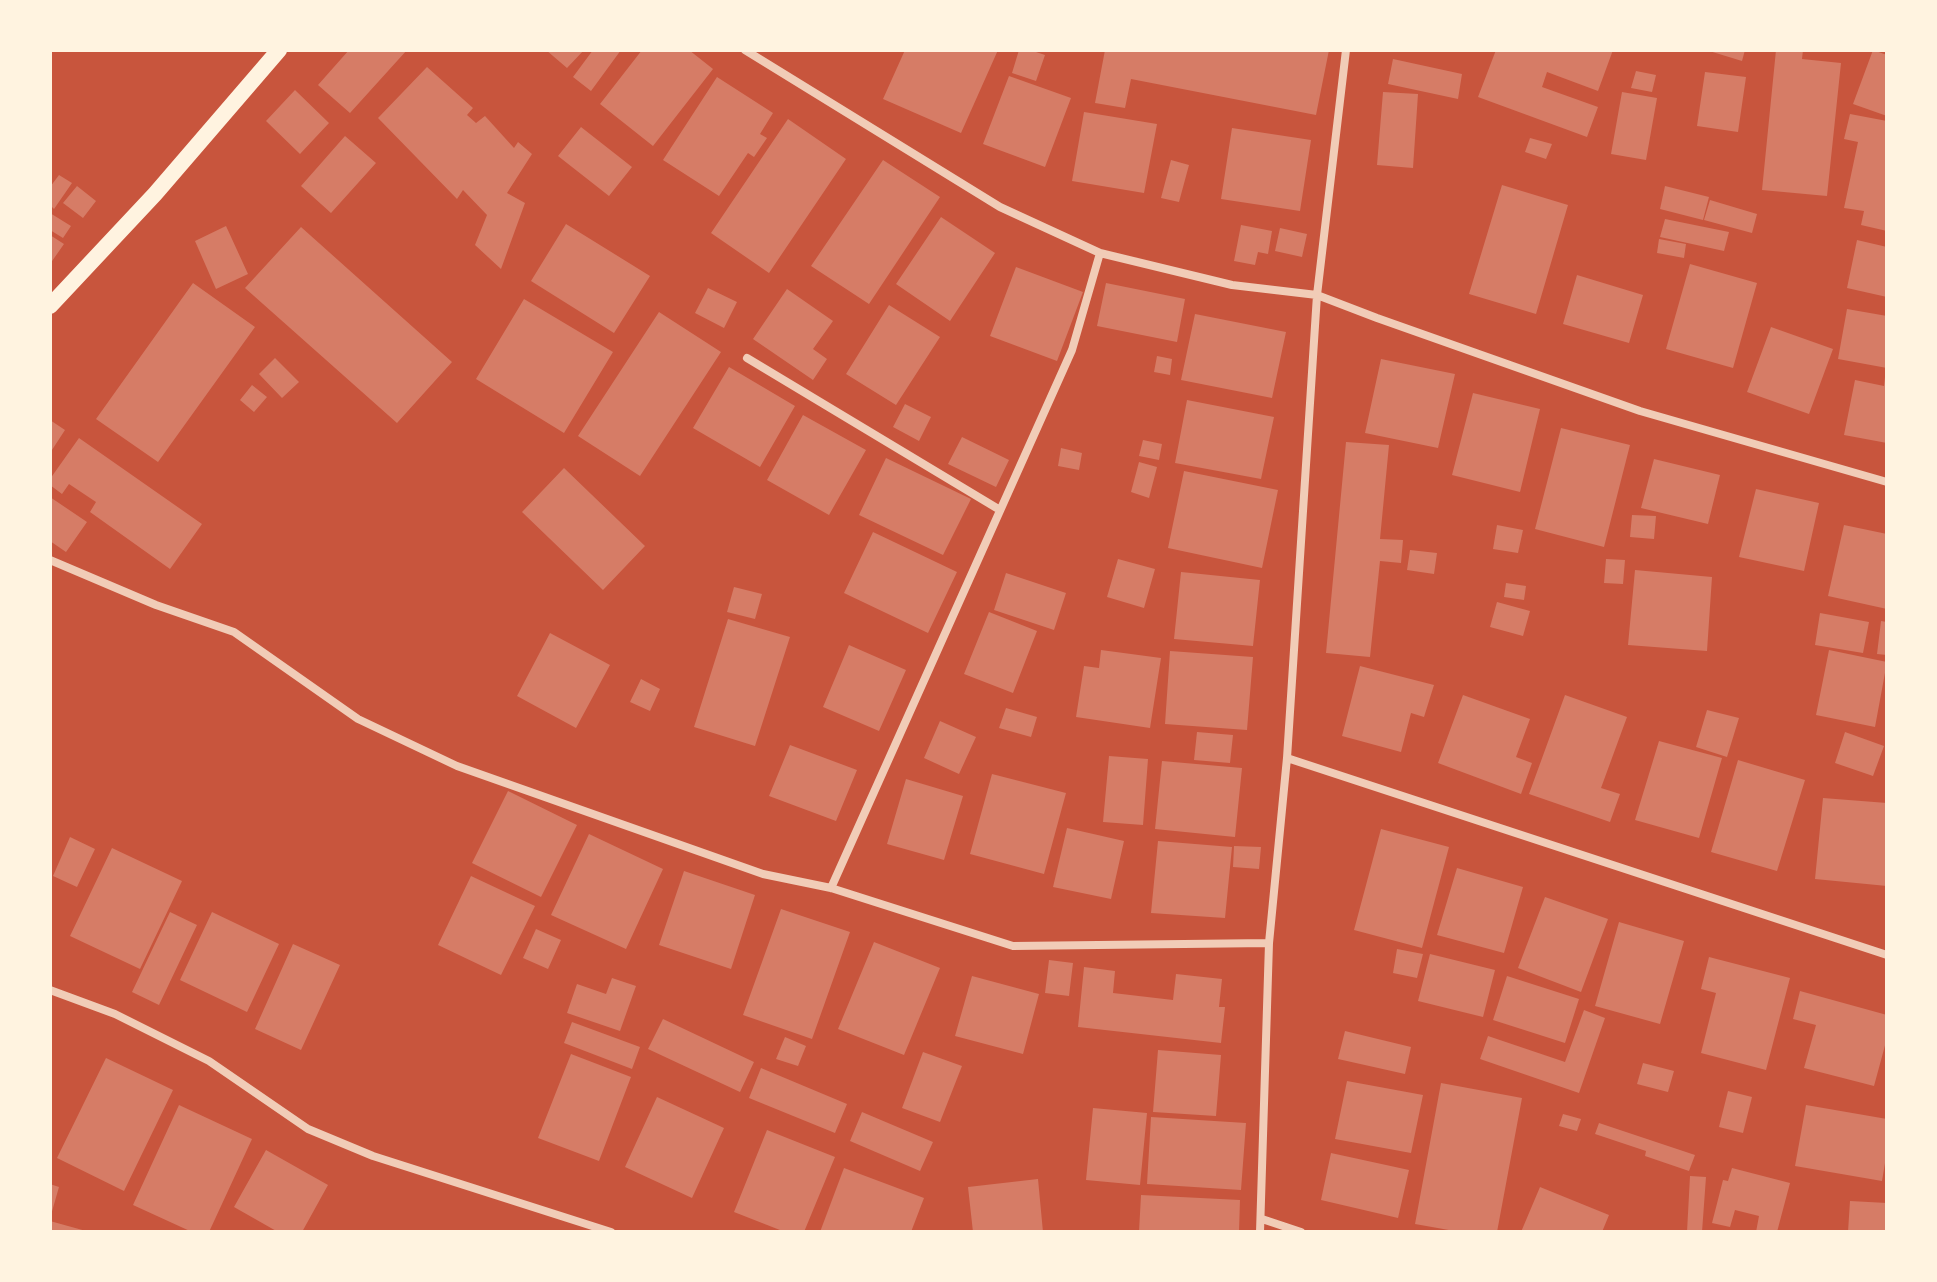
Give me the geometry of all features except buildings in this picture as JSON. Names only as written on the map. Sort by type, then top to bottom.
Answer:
[{"type":"main road","points":[[50,306],[155,194],[279,50]]},
{"type":"street","points":[[745,50],[1000,207],[1100,253],[1232,285],[1317,295],[1640,411],[1887,482]]},
{"type":"street","points":[[1260,1232],[1269,943],[1287,758],[1317,295],[1346,50]]},
{"type":"street","points":[[831,888],[1072,350],[1100,253]]},
{"type":"street","points":[[747,358],[1000,510]]},
{"type":"street","points":[[50,560],[156,605],[234,632],[358,719],[457,766],[763,874],[831,888],[1013,946],[1269,943]]},
{"type":"street","points":[[1287,758],[1887,955]]},
{"type":"street","points":[[50,990],[115,1014],[209,1061],[308,1129],[373,1156],[611,1232]]},
{"type":"street","points":[[1262,1219],[1301,1232]]}]
